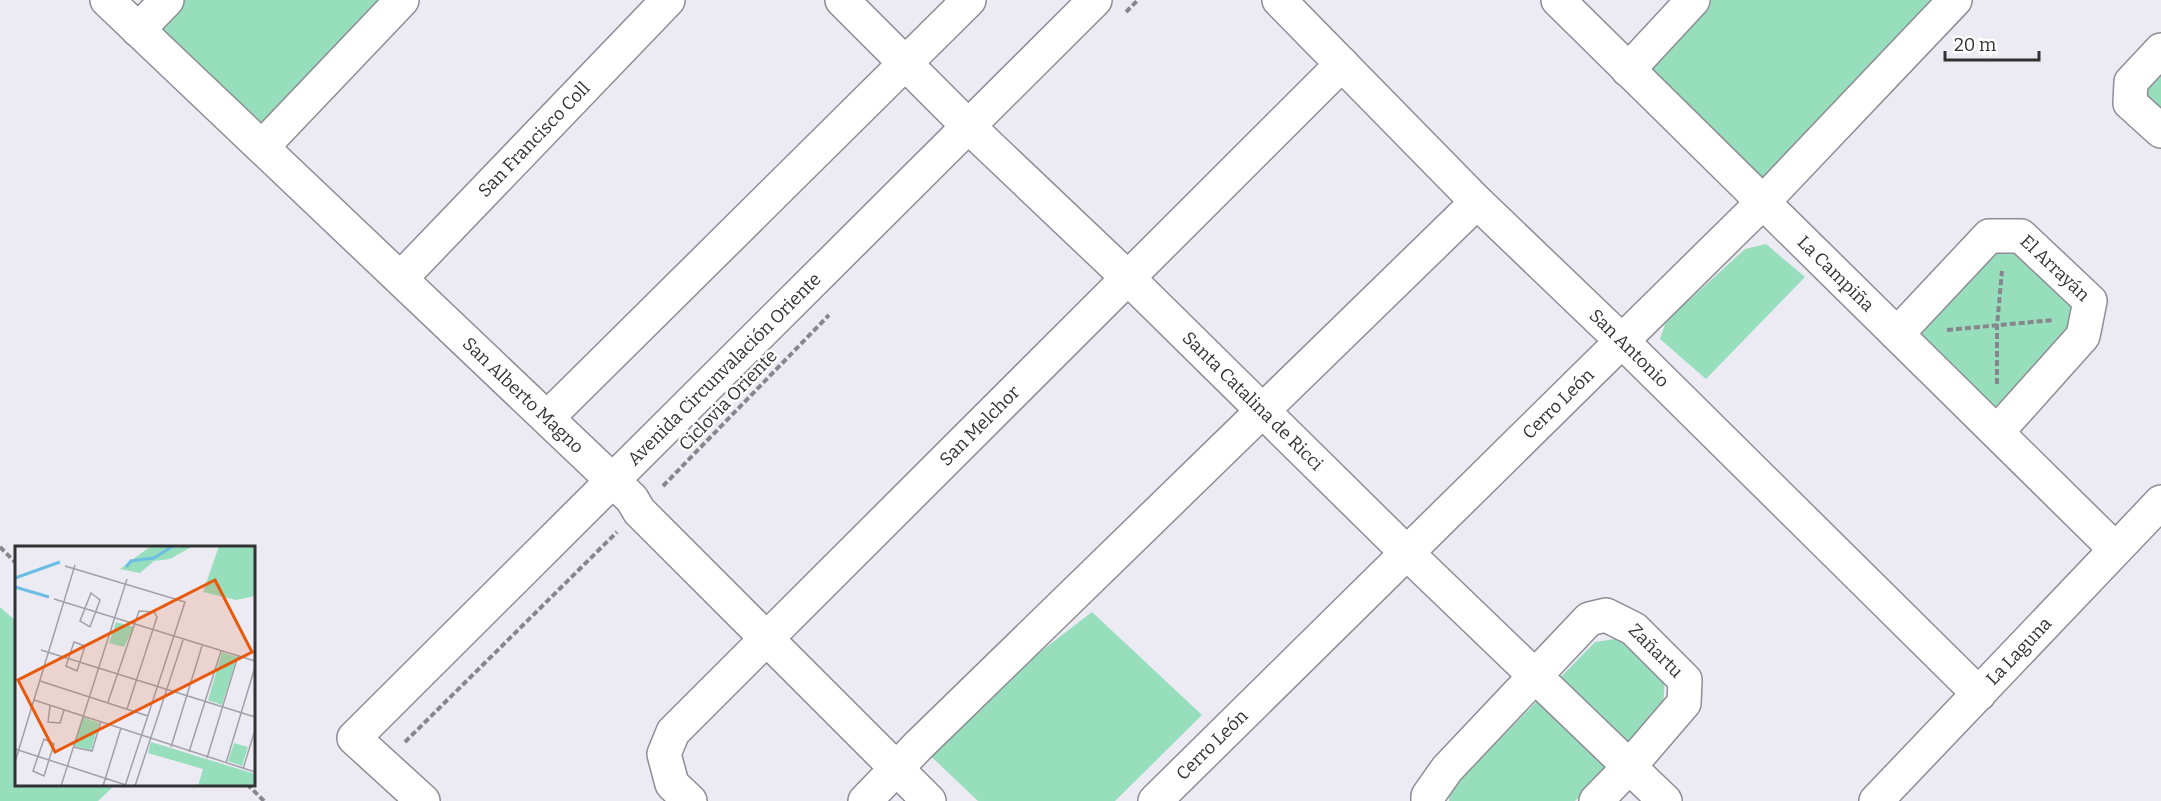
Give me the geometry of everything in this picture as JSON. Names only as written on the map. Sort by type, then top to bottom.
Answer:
[{"type":"street","name":"San Alberto Magno","points":[[107,0],[613,480],[632,499],[639,511],[929,801]]},
{"type":"street","points":[[138,30],[167,0]]},
{"type":"street","points":[[262,147],[402,0]]},
{"type":"street","name":"San Francisco Coll","points":[[401,278],[668,0]]},
{"type":"street","name":"Santa Catalina de Ricci","points":[[842,0],[1407,553],[1665,801]]},
{"type":"street","points":[[548,417],[969,0]]},
{"type":"street","name":"San Antonio","points":[[1279,0],[1477,202],[1622,341],[1978,694]]},
{"type":"street","name":"La Campiña","points":[[1558,0],[2115,549]]},
{"type":"street","points":[[1628,69],[1693,0]]},
{"type":"street","name":"Cerro León","points":[[1155,801],[1763,202],[1955,0]]},
{"type":"street","name":"Avenida Circunvalación Oriente","points":[[383,764],[354,738],[969,126],[1108,8]]},
{"type":"street","points":[[2161,50],[2131,82],[2130,103],[2161,131]]},
{"type":"street","name":"San Melchor","points":[[690,801],[672,784],[664,754],[673,732],[1342,64]]},
{"type":"street","points":[[865,801],[919,744],[1477,202]]},
{"type":"street","name":"El Arrayán","points":[[1897,334],[1989,236],[2021,236],[2090,301],[2082,336],[1997,432]]},
{"type":"street","name":"La Laguna","points":[[1876,801],[2161,502]]},
{"type":"street","name":"Zañartu","points":[[1428,801],[1428,796],[1447,769],[1589,618],[1606,615],[1634,629],[1685,680],[1684,703],[1598,799]]},
{"type":"street","points":[[383,764],[423,801]]},
{"type":"path","points":[[1108,8],[1138,0]]},
{"type":"path","points":[[1997,432],[1997,326],[2005,236]]},
{"type":"path","name":"Ciclovia Oriente","points":[[383,764],[639,511],[836,308]]},
{"type":"path","points":[[1897,334],[2087,317]]},
{"type":"path","points":[[0,547],[15,562]]},
{"type":"path","points":[[249,786],[264,801]]},
{"type":"green space","points":[[178,0],[388,0],[261,134],[151,28]]},
{"type":"green space","points":[[1709,0],[1944,0],[1764,185],[1716,133],[1646,67]]},
{"type":"green space","points":[[2161,62],[2161,123],[2138,86]]},
{"type":"green space","points":[[1766,244],[1805,277],[1706,379],[1660,339],[1666,321],[1745,249]]},
{"type":"green space","points":[[1990,245],[2018,245],[2078,305],[2074,328],[1996,409],[1911,327]]},
{"type":"green space","points":[[0,607],[15,620],[15,786],[114,786],[98,801],[0,801]]},
{"type":"green space","points":[[1092,612],[1202,715],[1115,801],[978,801],[919,745]]},
{"type":"green space","points":[[1621,638],[1665,677],[1663,708],[1575,801],[1449,801],[1449,791],[1595,642]]}]
